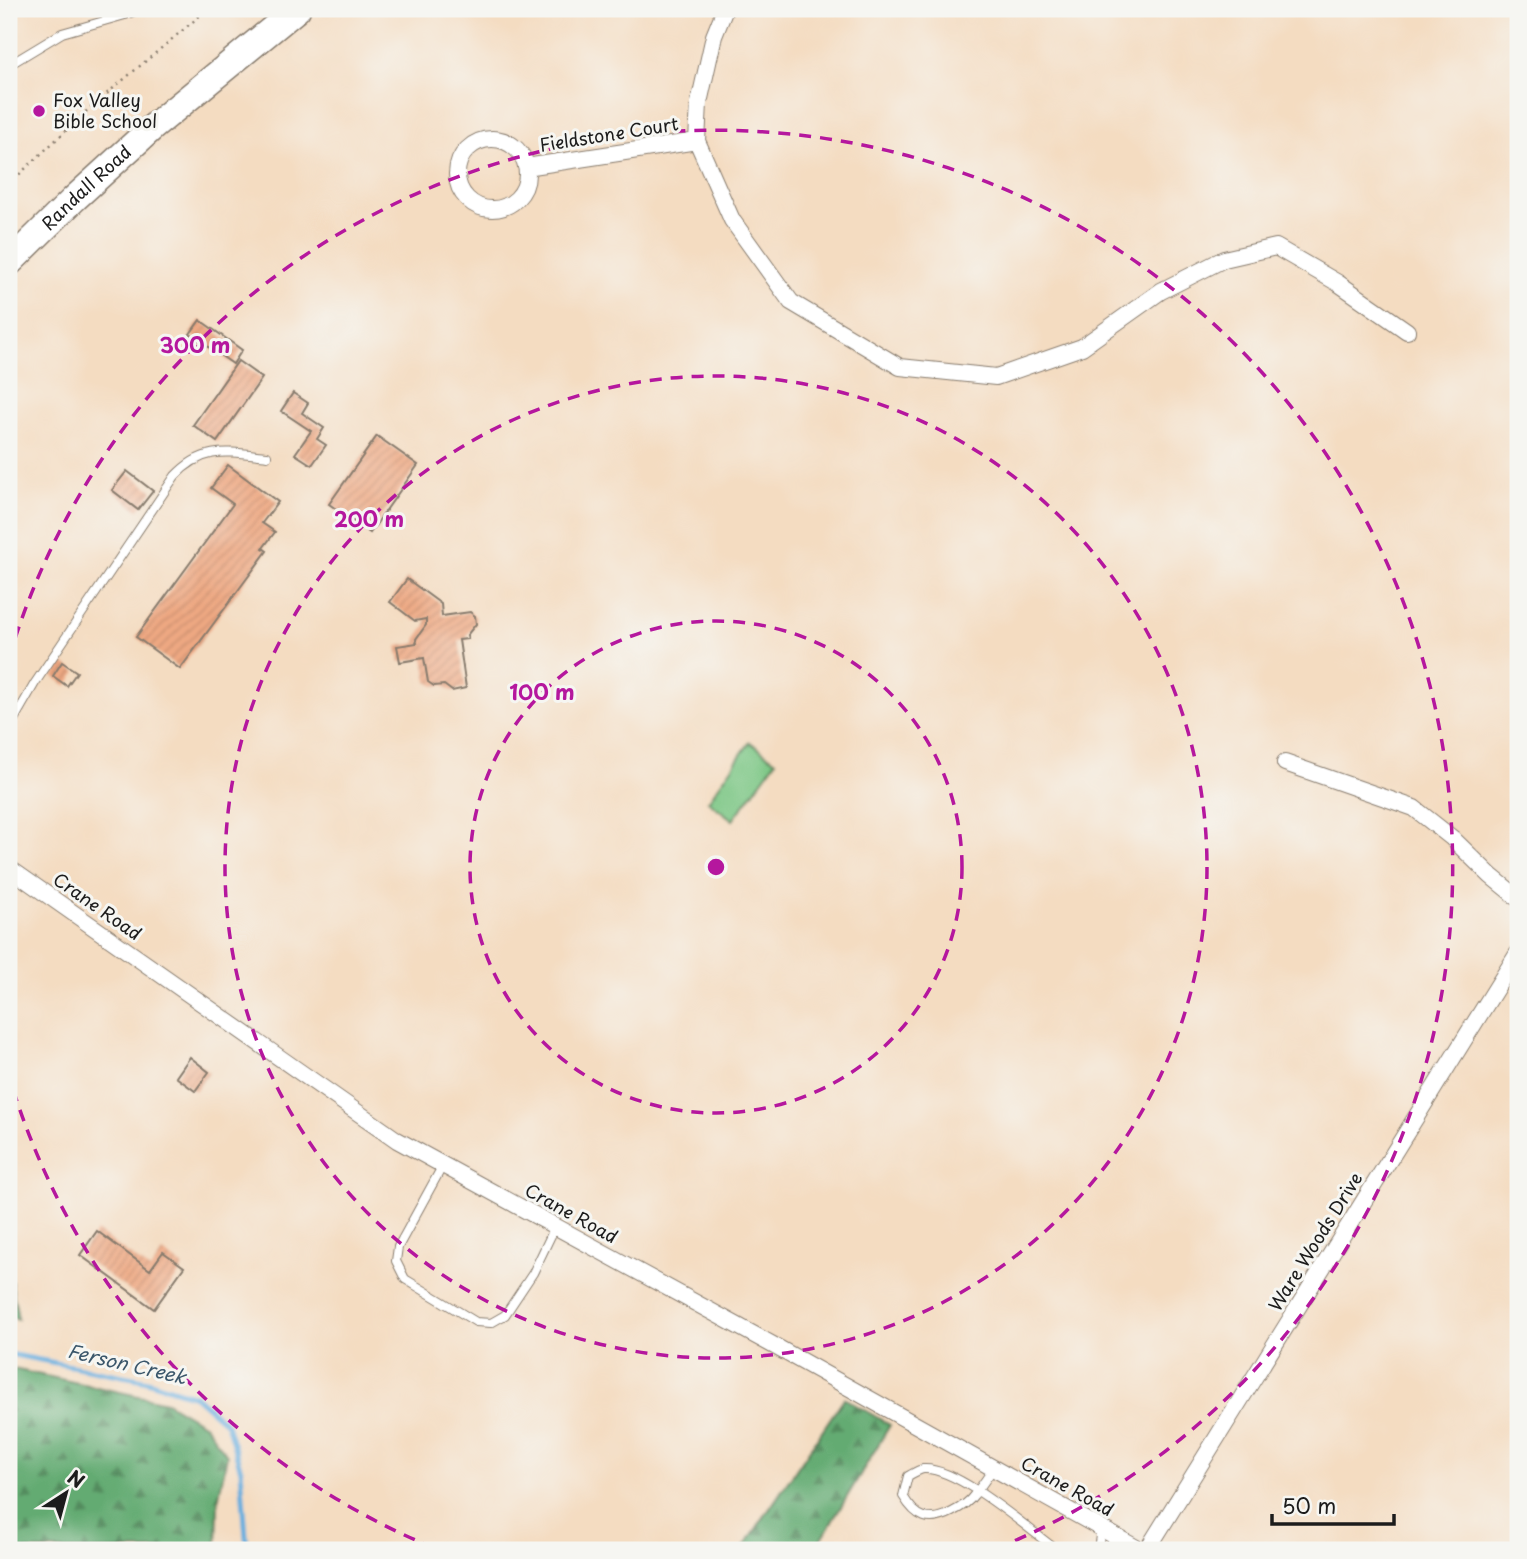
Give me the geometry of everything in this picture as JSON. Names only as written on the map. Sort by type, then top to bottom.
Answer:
[{"type":"main road","name":"Randall Road","points":[[9,263],[153,127],[297,9]]},
{"type":"street","points":[[725,9],[714,36],[699,103],[697,141],[732,220],[791,302],[900,367],[996,377],[1082,346],[1161,291],[1224,258],[1276,247],[1338,283],[1407,331]]},
{"type":"street","name":"Fieldstone Court","points":[[491,139],[514,147],[522,156],[526,167],[527,178],[518,198],[510,205],[500,208],[478,206],[462,192],[458,181],[461,157],[469,148],[491,139]]},
{"type":"street","name":"Fieldstone Court","points":[[526,167],[697,141]]},
{"type":"street","points":[[1285,763],[1414,808],[1452,838],[1518,898]]},
{"type":"street","name":"Crane Road","points":[[9,868],[397,1140],[1140,1550]]},
{"type":"street","name":"Ware Woods Drive","points":[[1147,1550],[1518,953]]},
{"type":"lane","points":[[9,65],[62,33],[136,10]]},
{"type":"lane","points":[[9,728],[40,674],[180,471],[200,456],[219,452],[267,456]]},
{"type":"lane","points":[[443,1165],[398,1247],[396,1261],[405,1279],[438,1301],[476,1322],[491,1323],[505,1315],[533,1273],[555,1227]]},
{"type":"lane","points":[[994,1468],[977,1491],[972,1497],[957,1510],[942,1517],[929,1519],[915,1512],[903,1496],[908,1476],[922,1469],[943,1473],[962,1480],[977,1491],[1057,1550]]},
{"type":"lane","points":[[1098,1550],[1101,1528]]},
{"type":"path","points":[[9,184],[91,107],[208,9]]},
{"type":"green space","points":[[750,742],[776,761],[733,820],[708,801]]},
{"type":"green space","points":[[10,1275],[18,1319],[9,1317]]},
{"type":"green space","points":[[9,1368],[166,1402],[205,1425],[227,1455],[218,1501],[217,1550],[9,1550]]},
{"type":"green space","points":[[844,1398],[890,1425],[815,1550],[742,1550]]},
{"type":"building","points":[[200,320],[242,350],[233,364],[190,334]]},
{"type":"building","points":[[238,361],[262,378],[217,442],[193,425]]},
{"type":"building","points":[[293,393],[308,403],[302,413],[324,428],[317,439],[326,445],[312,465],[295,454],[311,431],[281,411]]},
{"type":"building","points":[[377,436],[418,465],[370,533],[329,504]]},
{"type":"building","points":[[228,465],[278,502],[262,523],[275,532],[263,548],[267,551],[180,669],[136,637],[233,504],[211,488]]},
{"type":"building","points":[[127,471],[153,491],[138,510],[112,490]]},
{"type":"building","points":[[407,579],[441,604],[442,616],[470,612],[475,616],[476,624],[467,635],[468,639],[459,640],[466,688],[452,691],[444,685],[434,686],[428,682],[424,658],[400,662],[397,646],[417,643],[416,639],[426,625],[426,619],[415,621],[390,602]]},
{"type":"building","points":[[62,662],[77,672],[67,686],[53,676]]},
{"type":"building","points":[[190,1057],[209,1072],[195,1091],[176,1077]]},
{"type":"building","points":[[97,1231],[150,1270],[163,1252],[184,1267],[154,1309],[80,1255]]},
{"type":"waterway","name":"Ferson Creek","points":[[9,1354],[144,1380],[195,1396],[227,1424],[241,1470],[247,1550]]},
{"type":"place","name":"Fox Valley Bible School","points":[[39,111]]}]
